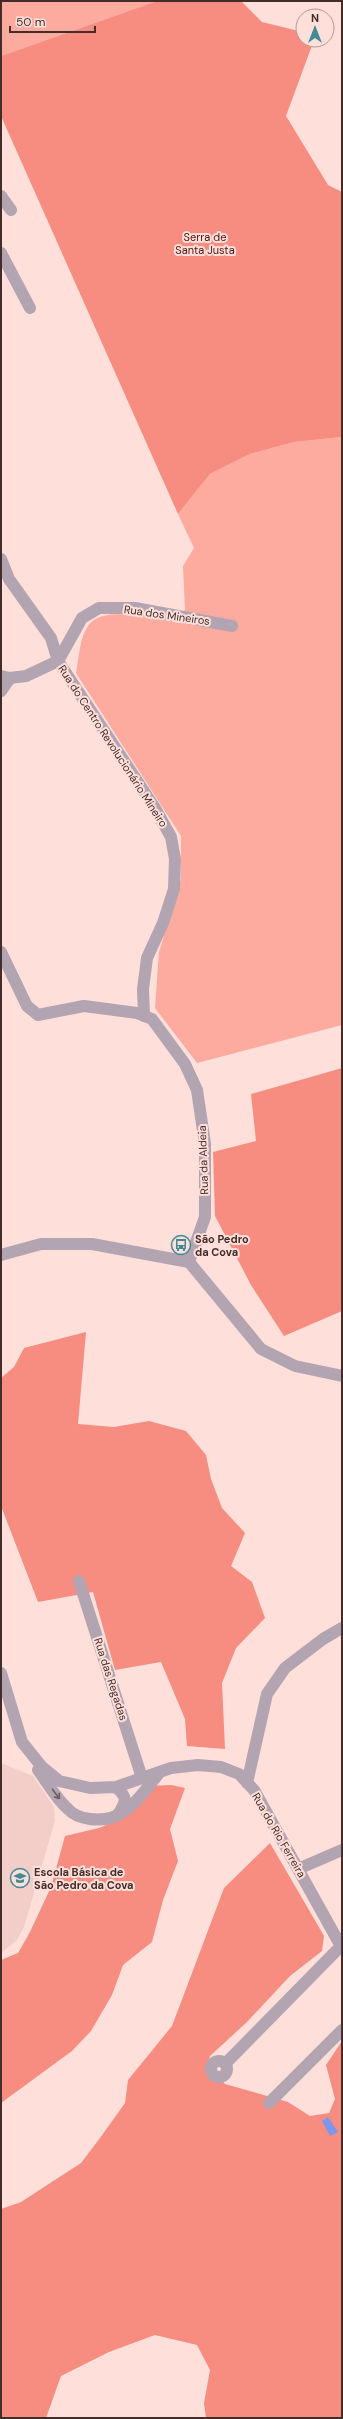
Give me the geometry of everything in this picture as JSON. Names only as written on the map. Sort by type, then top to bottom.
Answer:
[{"type":"street","points":[[1,196],[11,210]]},
{"type":"street","points":[[1,253],[30,308]]},
{"type":"street","name":"Rua do Centro Revolucionário Mineiro","points":[[1,559],[9,579],[51,638],[58,661],[155,808],[171,837],[175,859],[174,889],[163,923],[147,958],[143,989],[144,1016]]},
{"type":"street","name":"Rua dos Mineiros","points":[[58,661],[82,618],[99,608],[135,608],[232,626]]},
{"type":"street","points":[[1,691],[5,677],[26,676],[58,661]]},
{"type":"street","points":[[1,952],[27,1006],[38,1015],[84,1006],[144,1016]]},
{"type":"street","name":"Rua da Aldeia","points":[[144,1016],[152,1019],[185,1064],[197,1090],[205,1144],[205,1217],[189,1262]]},
{"type":"street","points":[[1,1255],[41,1244],[92,1244],[189,1262],[262,1349],[295,1366],[342,1376]]},
{"type":"street","name":"Rua das Regadas","points":[[79,1581],[142,1778]]},
{"type":"street","points":[[247,1783],[267,1694],[285,1668],[323,1639],[342,1628]]},
{"type":"street","name":"Rua do Rio Ferreira","points":[[1,1673],[22,1742],[42,1767],[59,1781],[90,1788],[116,1786],[160,1772],[198,1764],[221,1767],[239,1774],[254,1790],[341,1947]]},
{"type":"street","points":[[22,1742],[32,1763],[68,1809],[83,1818],[102,1821],[117,1818],[134,1803],[160,1772]]},
{"type":"street","points":[[116,1786],[125,1795],[126,1802],[117,1818]]},
{"type":"street","points":[[298,1869],[342,1850]]},
{"type":"street","points":[[225,2064],[341,1947]]},
{"type":"street","points":[[269,2103],[342,2030]]},
{"type":"shaded area","points":[[1,1],[157,1],[1,56]]},
{"type":"shaded area","points":[[342,437],[342,1025],[197,1063],[155,1008],[159,952],[181,879],[181,836],[76,673],[81,643],[88,626],[95,619],[105,616],[131,614],[179,623],[185,609],[183,566],[194,548],[178,514],[210,474],[250,454],[294,442]]},
{"type":"shaded area","name":"Escola Básica de São Pedro da Cova","points":[[1,1763],[33,1776],[54,1807],[55,1821],[24,1927],[17,1940],[1,1953]]},
{"type":"green space","name":"Serra de Santa Justa","points":[[157,1],[241,1],[262,22],[295,30],[295,48],[311,48],[286,116],[328,185],[342,192],[342,437],[294,442],[250,454],[210,474],[178,514],[1,116],[1,56]]},
{"type":"green space","points":[[342,1068],[342,1311],[284,1336],[251,1285],[215,1216],[213,1152],[256,1141],[251,1094]]},
{"type":"green space","points":[[86,1332],[78,1424],[114,1427],[149,1421],[186,1431],[206,1455],[211,1479],[222,1508],[245,1533],[231,1566],[252,1582],[265,1618],[236,1648],[222,1683],[225,1749],[187,1746],[185,1719],[161,1662],[115,1670],[93,1592],[38,1602],[1,1506],[1,1378],[14,1367],[24,1348]]},
{"type":"green space","points":[[171,1785],[185,1788],[170,1829],[178,1861],[163,1900],[152,1942],[123,1965],[112,1995],[91,2031],[72,2051],[1,2103],[1,1960],[18,1953],[30,1932],[51,1887],[65,1836],[99,1828],[120,1819],[149,1786]]},
{"type":"green space","points":[[270,1843],[324,1936],[322,1951],[290,1976],[247,2022],[210,2056],[208,2065],[225,2084],[288,2102],[310,2116],[329,2113],[335,2099],[326,2065],[342,2041],[342,2418],[206,2418],[204,2403],[210,2370],[197,2345],[155,2335],[109,2352],[61,2376],[46,2418],[1,2418],[1,2209],[21,2202],[81,2163],[100,2138],[125,2103],[128,2080],[172,2026],[224,1888]]},
{"type":"water","points":[[328,2117],[338,2132],[330,2136],[322,2121]]},
{"type":"place","name":"São Pedro da Cova","points":[[181,1245]]},
{"type":"place","name":"Escola Básica de São Pedro da Cova","points":[[20,1878]]}]
